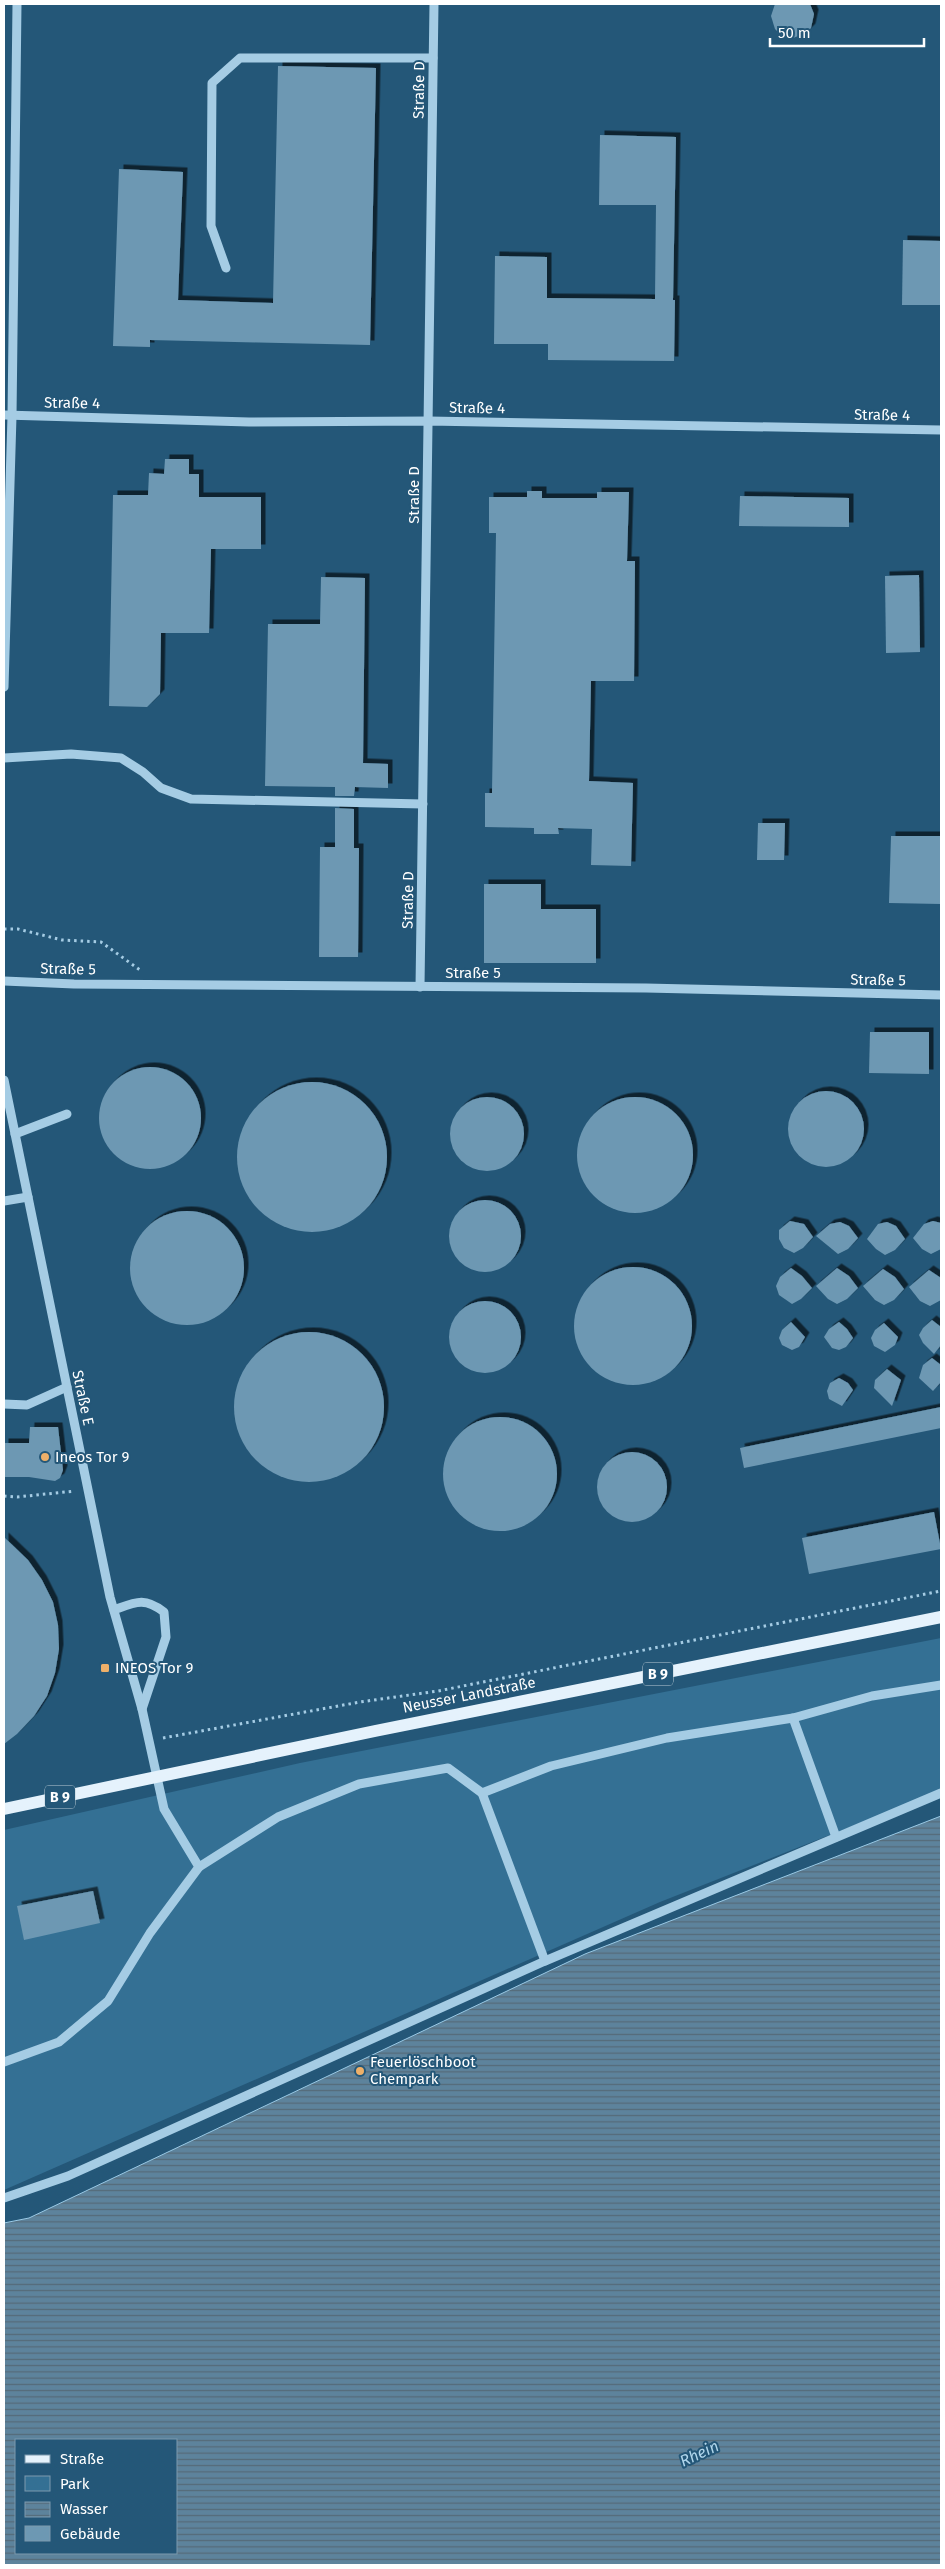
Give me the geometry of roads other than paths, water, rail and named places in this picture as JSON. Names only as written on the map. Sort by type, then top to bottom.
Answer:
[{"type":"main road","name":"Neusser Landstraße","points":[[4,1809],[375,1731],[941,1617]]},
{"type":"lane","points":[[4,687],[17,4]]},
{"type":"lane","name":"Straße D","points":[[420,987],[434,4]]},
{"type":"lane","points":[[226,268],[211,226],[212,84],[240,58],[433,58]]},
{"type":"lane","name":"Straße 4","points":[[8,416],[249,422],[429,421],[941,430]]},
{"type":"lane","points":[[4,758],[71,754],[121,758],[143,772],[161,788],[191,799],[424,804]]},
{"type":"lane","name":"Straße 5","points":[[4,981],[646,988],[941,995]]},
{"type":"lane","name":"Straße E","points":[[4,1080],[114,1610],[142,1709],[164,1808],[199,1867]]},
{"type":"lane","points":[[15,1134],[67,1114]]},
{"type":"lane","points":[[4,1201],[28,1197]]},
{"type":"lane","points":[[4,1404],[28,1405],[67,1387]]},
{"type":"lane","points":[[114,1610],[142,1601],[152,1603],[164,1612],[166,1637],[142,1709]]},
{"type":"lane","points":[[482,1793],[551,1766],[667,1738],[793,1718],[872,1696],[941,1685]]},
{"type":"lane","points":[[793,1718],[836,1837]]},
{"type":"lane","points":[[4,2062],[59,2042],[108,2001],[150,1933],[199,1867],[278,1817],[359,1784],[448,1768],[482,1793],[545,1961]]},
{"type":"lane","points":[[4,2198],[68,2176],[545,1961],[941,1793]]},
{"type":"water","name":"Rhein","points":[[941,1816],[941,2565],[4,2565],[4,2223],[29,2218],[585,1954]]},
{"type":"place","name":"Ineos Tor 9","points":[[45,1457]]},
{"type":"place","name":"INEOS Tor 9","points":[[105,1668]]},
{"type":"place","name":"Feuerlöschboot Chempark","points":[[360,2071]]}]
